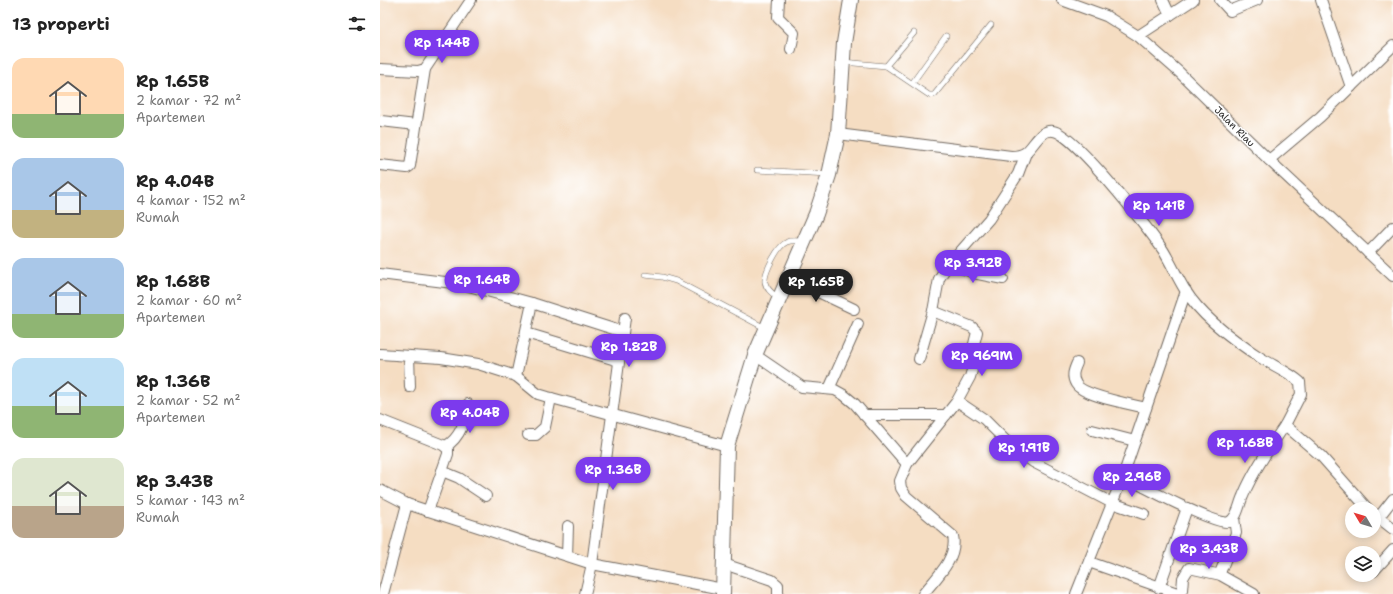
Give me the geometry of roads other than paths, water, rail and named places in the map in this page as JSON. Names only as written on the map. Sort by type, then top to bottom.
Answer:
[{"type":"main road","points":[[723,591],[728,446],[755,355],[789,278],[829,175],[838,134],[842,62],[851,0]]},
{"type":"street","points":[[380,165],[409,168],[425,68],[471,0]]},
{"type":"street","points":[[779,0],[778,17],[794,32],[791,49]]},
{"type":"street","name":"Jalan Riau","points":[[1062,0],[1088,4],[1138,36],[1179,72],[1269,160],[1392,274]]},
{"type":"street","points":[[1163,0],[1170,15]]},
{"type":"street","points":[[1138,36],[1193,0]]},
{"type":"street","points":[[1220,0],[1227,9],[1232,11],[1257,0]]},
{"type":"street","points":[[1321,0],[1351,87]]},
{"type":"street","points":[[1269,160],[1320,117],[1393,46]]},
{"type":"street","points":[[380,69],[418,71],[425,68]]},
{"type":"street","points":[[381,121],[416,125]]},
{"type":"street","points":[[919,359],[933,311],[938,283],[950,264],[989,220],[1018,174],[1026,152],[1040,136],[1048,131],[1053,131],[1064,135],[1105,176],[1162,249],[1186,291],[1202,310],[1231,337],[1300,382],[1301,394],[1284,425],[1259,462],[1241,500],[1234,518],[1236,533],[1221,568],[1221,575]]},
{"type":"street","points":[[838,134],[1005,156],[1018,155],[1026,152]]},
{"type":"street","points":[[1368,253],[1393,227]]},
{"type":"street","points":[[950,264],[978,274],[1003,279]]},
{"type":"street","points":[[380,274],[461,284],[532,303],[623,332]]},
{"type":"street","points":[[789,278],[854,309]]},
{"type":"street","points":[[1076,594],[1123,476],[1186,291]]},
{"type":"street","points":[[516,376],[532,303]]},
{"type":"street","points":[[923,594],[949,559],[955,545],[953,536],[903,492],[900,481],[907,464],[957,401],[972,372],[973,348],[977,331],[972,327],[933,311]]},
{"type":"street","points":[[585,594],[592,564],[625,318]]},
{"type":"street","points":[[829,389],[858,324]]},
{"type":"street","points":[[526,334],[619,361]]},
{"type":"street","points":[[380,354],[478,364],[516,376],[538,394],[612,416],[728,446]]},
{"type":"street","points":[[755,355],[798,385],[812,389],[835,390],[850,399],[907,464]]},
{"type":"street","points":[[409,356],[410,387]]},
{"type":"street","points":[[1077,363],[1073,376],[1075,383],[1081,389],[1113,400],[1146,408]]},
{"type":"street","points":[[528,435],[536,436],[545,427],[551,398]]},
{"type":"street","points":[[957,401],[984,419],[1011,446],[1032,462],[1112,503],[1144,514]]},
{"type":"street","points":[[446,446],[457,436],[466,417],[468,404]]},
{"type":"street","points":[[864,415],[946,415]]},
{"type":"street","points":[[380,420],[446,446]]},
{"type":"street","points":[[1284,425],[1321,456],[1362,502]]},
{"type":"street","points":[[1092,430],[1134,441]]},
{"type":"street","points":[[428,511],[448,454],[446,446]]},
{"type":"street","points":[[442,471],[460,478],[486,496]]},
{"type":"street","points":[[1123,476],[1187,508],[1222,523],[1227,523],[1234,518]]},
{"type":"street","points":[[380,490],[407,504],[592,564],[723,591]]},
{"type":"street","points":[[1381,511],[1393,499]]},
{"type":"street","points":[[383,594],[407,504]]},
{"type":"street","points":[[1159,588],[1187,508]]},
{"type":"street","points":[[1381,520],[1393,529]]},
{"type":"street","points":[[567,556],[568,526]]},
{"type":"street","points":[[1381,563],[1393,550]]},
{"type":"street","points":[[1089,562],[1159,588],[1180,593],[1182,590],[1183,578],[1188,568],[1221,575],[1254,594]]},
{"type":"street","points":[[724,564],[772,580],[778,585],[778,594]]},
{"type":"lane","points":[[842,62],[886,66],[912,82],[929,95],[935,94],[991,25]]},
{"type":"lane","points":[[886,66],[914,33]]},
{"type":"lane","points":[[912,82],[946,36]]},
{"type":"lane","points":[[757,170],[829,175]]},
{"type":"lane","points":[[779,299],[766,286],[765,278],[780,246],[787,242],[804,241]]},
{"type":"lane","points":[[645,275],[662,277],[676,282],[766,328]]}]
